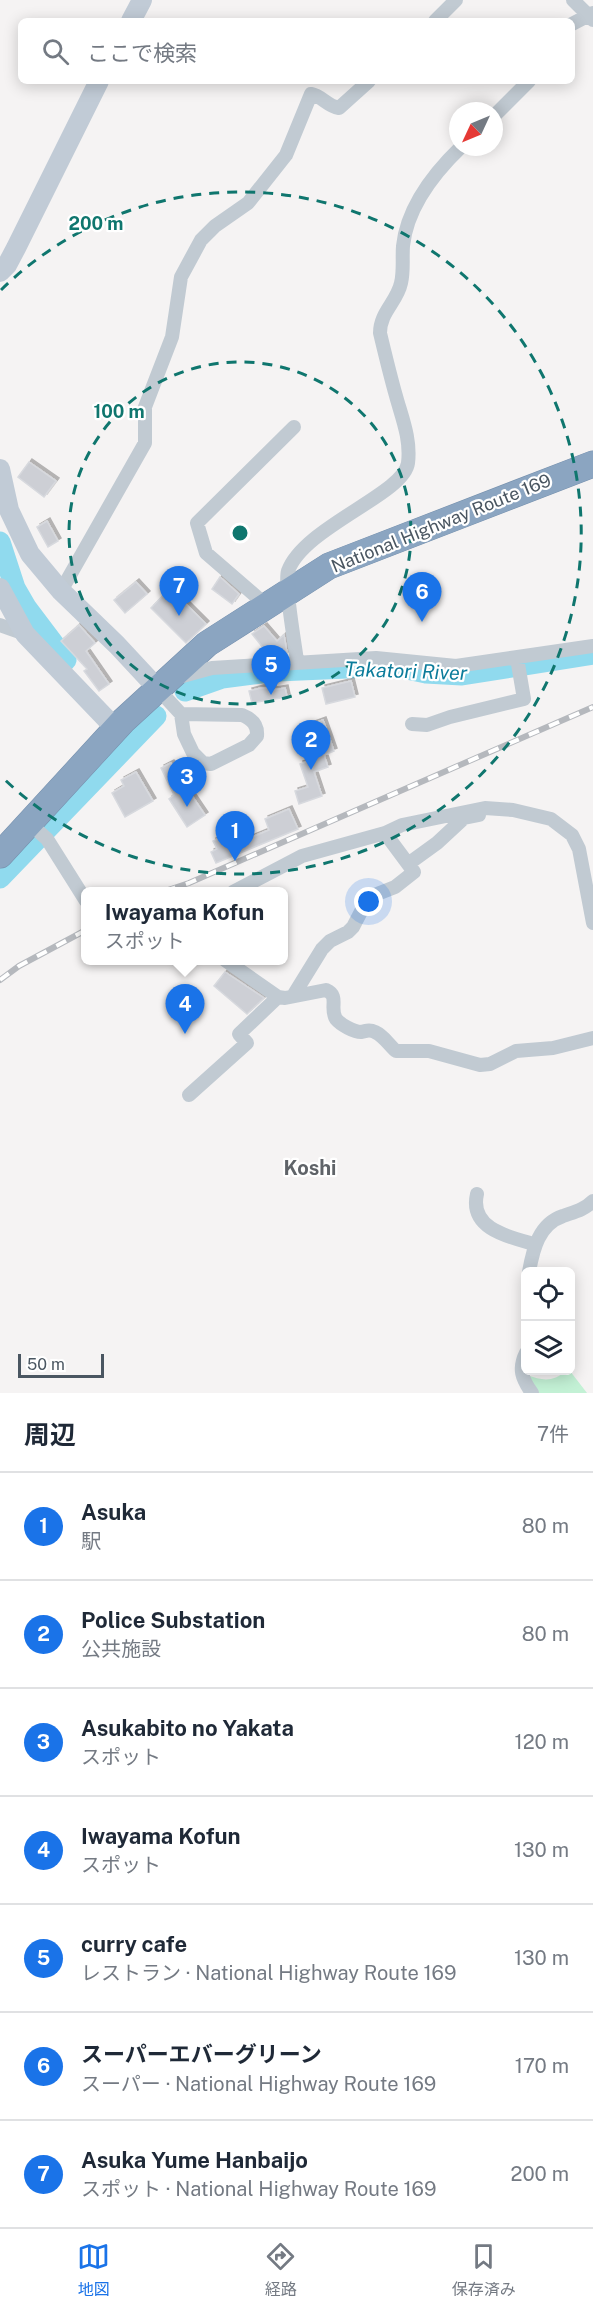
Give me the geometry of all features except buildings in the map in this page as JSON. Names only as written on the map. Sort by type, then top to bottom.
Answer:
[{"type":"highway","name":"National Highway Route 169","points":[[0,855],[38,831],[116,729],[157,688],[207,644],[266,605],[328,566],[593,464]]},
{"type":"main road","points":[[133,18],[142,0]]},
{"type":"main road","points":[[0,272],[8,265],[98,84]]},
{"type":"main road","points":[[0,469],[9,510],[30,554],[61,591],[117,645],[157,688]]},
{"type":"main road","points":[[0,588],[25,634],[116,729]]},
{"type":"street","points":[[438,18],[456,0]]},
{"type":"street","points":[[573,0],[592,16],[575,23]]},
{"type":"street","points":[[61,591],[145,443],[145,406],[172,337],[181,277],[201,240],[215,226],[248,203],[267,181],[286,155],[311,94],[315,94],[330,106],[339,108],[366,84]]},
{"type":"street","points":[[503,107],[526,84]]},
{"type":"street","points":[[297,662],[288,591],[288,571],[297,555],[333,523],[389,488],[403,475],[408,465],[408,443],[403,416],[396,398],[380,333],[380,323],[401,285],[403,247],[411,215],[442,165],[451,156]]},
{"type":"street","points":[[266,605],[206,553],[197,523],[294,427]]},
{"type":"street","points":[[0,625],[25,634]]},
{"type":"street","points":[[181,714],[242,715],[250,718],[255,724],[257,736],[249,745],[211,764],[203,763],[193,753],[184,734],[181,714],[157,688],[178,677],[212,668],[376,658],[456,666],[518,665],[593,646]]},
{"type":"street","points":[[412,724],[427,725],[524,699],[518,665]]},
{"type":"street","points":[[408,864],[437,843],[464,818],[482,814],[485,808]]},
{"type":"street","points":[[241,887],[302,856],[402,825],[485,808],[513,810],[551,819],[572,835],[579,849],[593,923]]},
{"type":"street","points":[[38,831],[81,894]]},
{"type":"street","points":[[293,996],[322,949],[353,927],[366,902],[372,896],[395,887],[414,872],[385,832]]},
{"type":"street","points":[[232,965],[278,997],[326,990],[334,997],[334,1013],[340,1022],[355,1031],[376,1032],[396,1051],[429,1051],[480,1065],[490,1064],[516,1051],[553,1048],[593,1038]]},
{"type":"street","points":[[189,1095],[247,1043],[239,1034],[278,997]]},
{"type":"street","points":[[477,1194],[475,1202],[478,1214],[489,1227],[505,1236],[534,1244]]},
{"type":"street","points":[[531,1267],[534,1244],[553,1221],[586,1207],[593,1201]]},
{"type":"street","points":[[522,1375],[532,1393]]},
{"type":"green space","points":[[527,1375],[548,1379],[573,1375],[587,1393],[536,1393]]},
{"type":"waterway","points":[[0,542],[15,588],[26,607],[66,660]]},
{"type":"waterway","name":"Takatori River","points":[[185,691],[222,678],[278,671],[393,666],[426,673],[462,675],[593,654]]},
{"type":"waterway","name":"Takatori River","points":[[0,878],[156,716]]},
{"type":"railway","points":[[177,887],[593,707]]},
{"type":"railway","points":[[0,980],[19,966],[81,933]]},
{"type":"place","name":"Asuka Yume Hanbaijo","points":[[179,616]]},
{"type":"place","name":"スーパーエバーグリーン","points":[[422,622]]},
{"type":"place","name":"curry cafe","points":[[271,695]]},
{"type":"place","name":"Police Substation","points":[[311,770]]},
{"type":"place","name":"Asukabito no Yakata","points":[[187,807]]},
{"type":"place","name":"Asuka","points":[[235,861]]},
{"type":"place","name":"Iwayama Kofun","points":[[185,1034]]},
{"type":"district","name":"Koshi","points":[[310,1168]]}]
